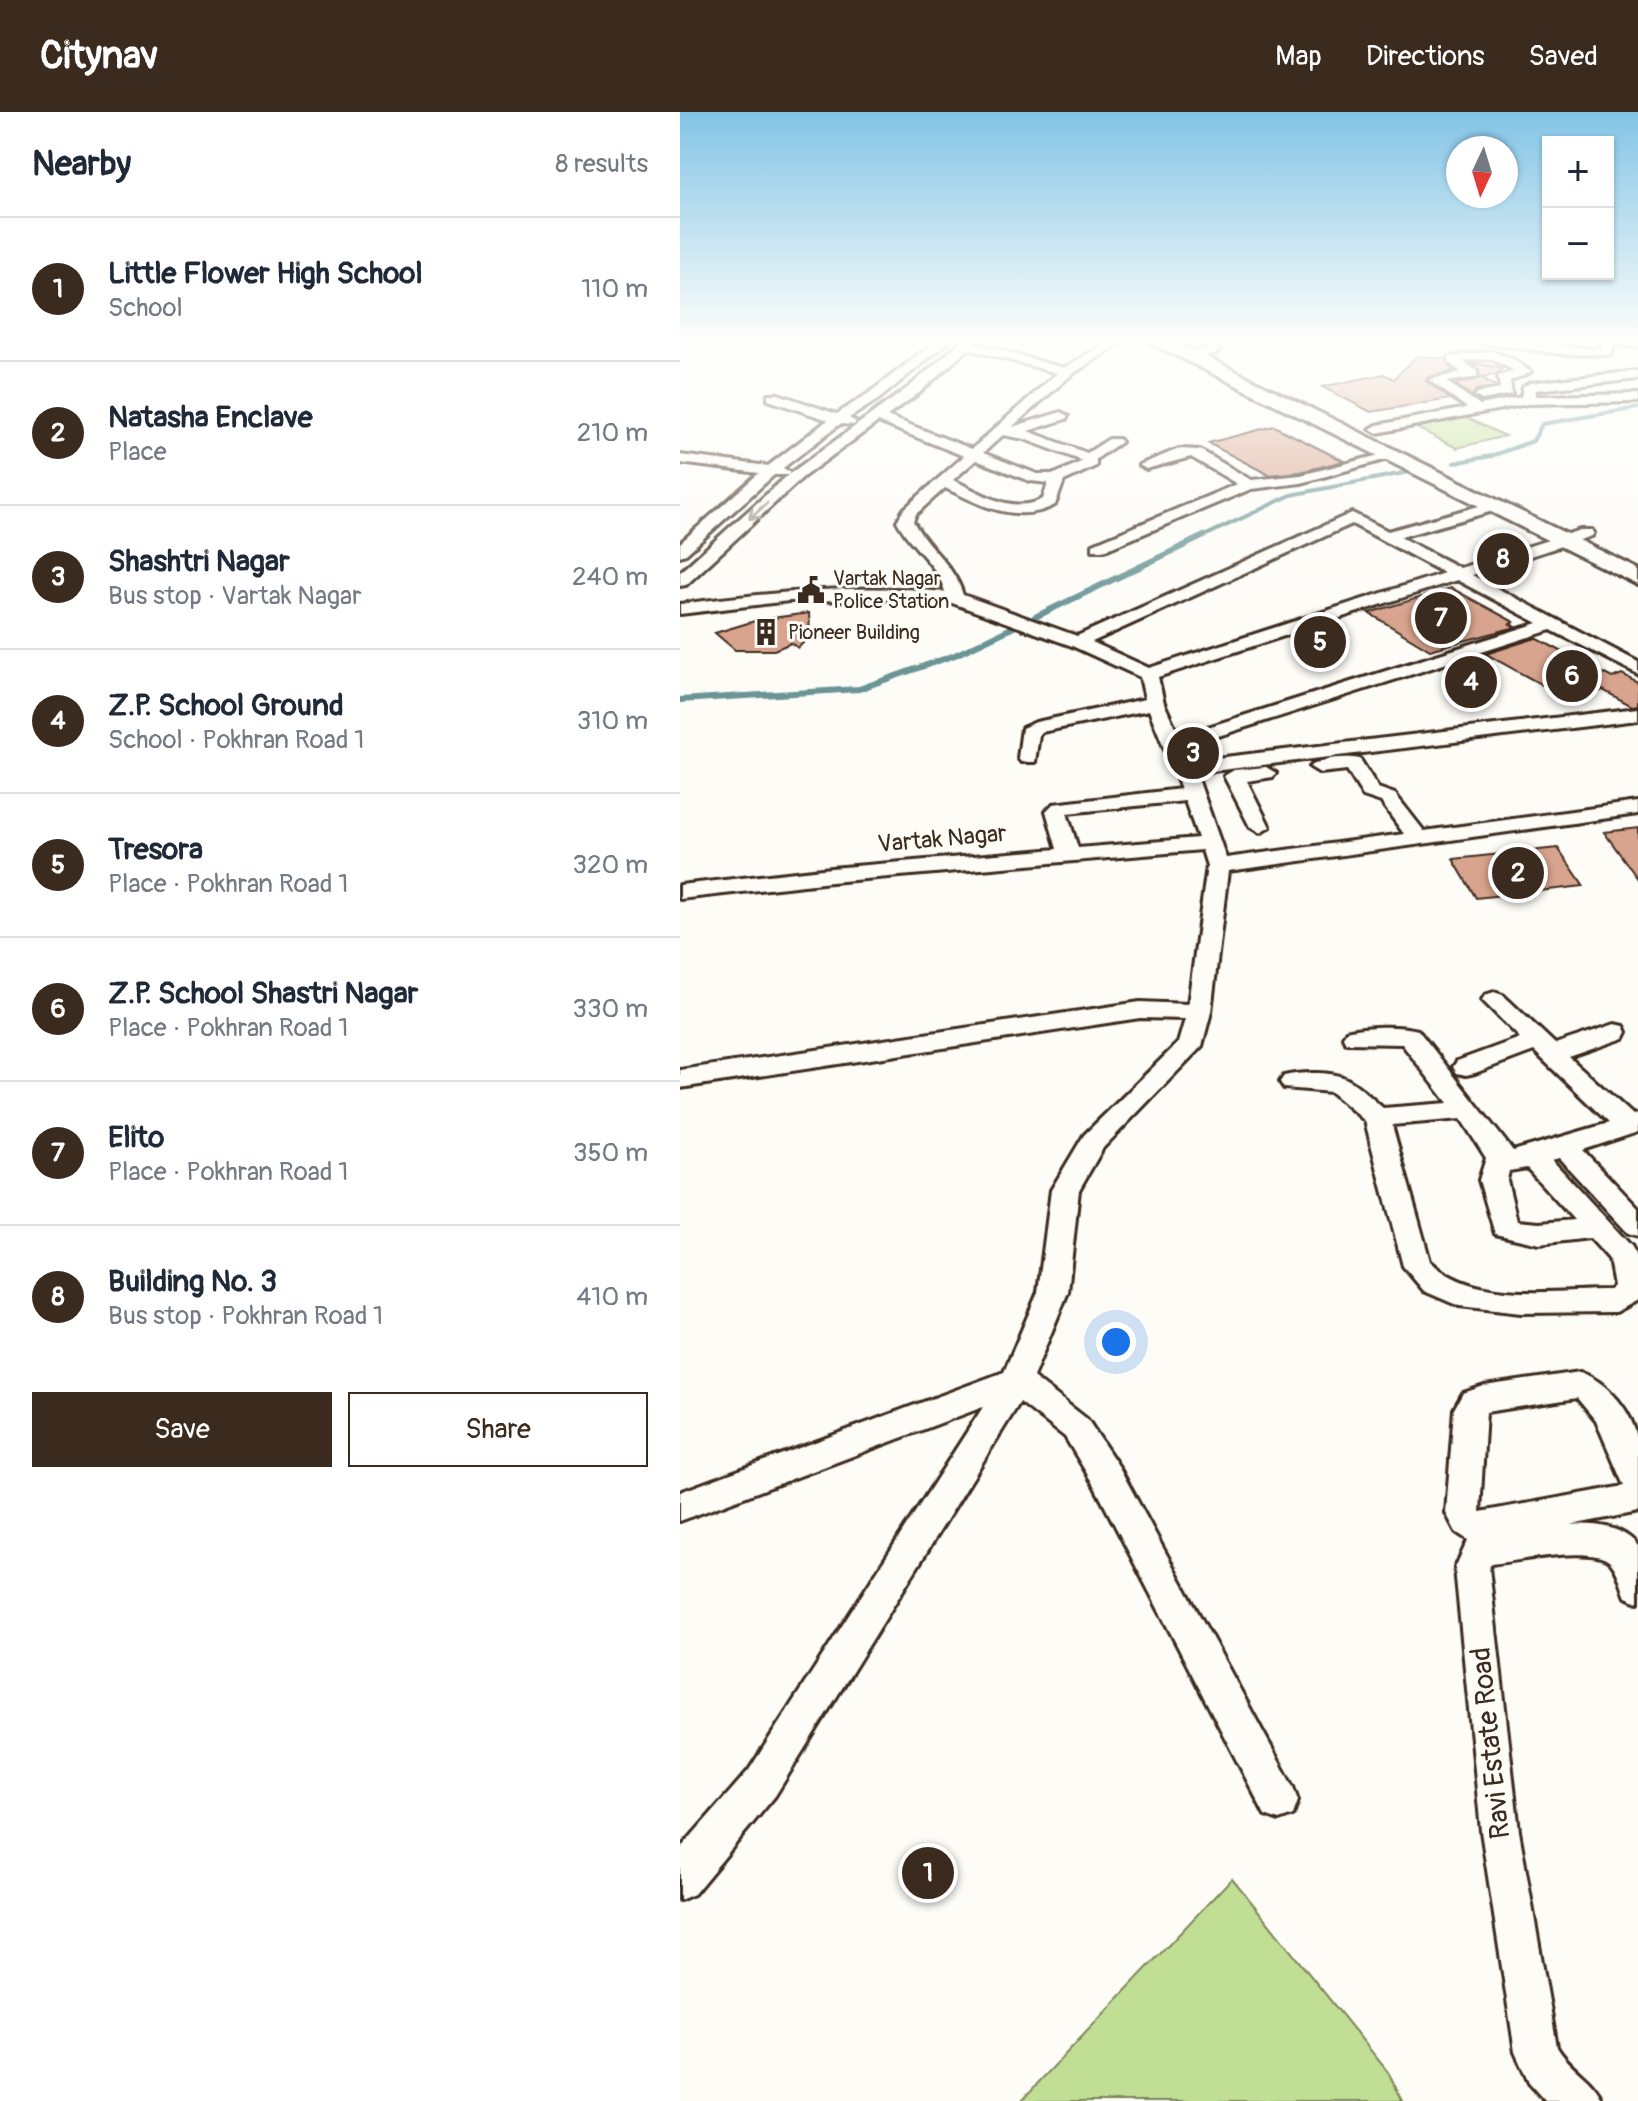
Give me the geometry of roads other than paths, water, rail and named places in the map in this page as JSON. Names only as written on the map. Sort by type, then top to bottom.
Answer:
[{"type":"main road","points":[[1351,432],[1638,578]]},
{"type":"main road","points":[[1383,432],[1638,559]]},
{"type":"street","points":[[680,551],[770,471],[821,432]]},
{"type":"street","points":[[680,581],[798,474],[856,432]]},
{"type":"street","points":[[913,432],[972,456],[1035,478],[1057,479],[1091,463],[1088,458],[1006,432],[972,456],[909,512],[905,521],[912,538],[948,573],[955,598]]},
{"type":"street","points":[[1088,458],[1114,442]]},
{"type":"street","points":[[1146,465],[1184,452],[1195,453],[1248,485]]},
{"type":"street","points":[[1099,547],[1248,485],[1301,479],[1395,455]]},
{"type":"street","points":[[680,459],[798,474]]},
{"type":"street","points":[[943,481],[1020,512],[1040,508],[1050,502],[1057,479]]},
{"type":"street","points":[[1387,536],[1495,506]]},
{"type":"street","points":[[1078,642],[1352,518],[1638,669]]},
{"type":"street","points":[[680,609],[803,596],[917,594],[955,598],[1078,642],[1148,674],[1586,533]]},
{"type":"street","points":[[1174,744],[1553,624]]},
{"type":"street","points":[[680,1880],[762,1783],[1016,1381],[1053,1292],[1065,1190],[1093,1142],[1190,1046],[1199,1012],[1213,855],[1184,768],[1155,703],[1148,674]]},
{"type":"street","points":[[1028,758],[1029,732],[1036,728],[1155,703]]},
{"type":"street","points":[[1184,768],[1231,770],[1349,756],[1638,714]]},
{"type":"street","points":[[1349,756],[1370,792],[1388,798],[1419,839]]},
{"type":"street","points":[[1231,770],[1260,827]]},
{"type":"street","points":[[1069,855],[1056,811],[1060,808],[1193,794]]},
{"type":"street","name":"Vartak Nagar","points":[[680,892],[831,875],[1069,855],[1213,855],[1419,839],[1638,808]]},
{"type":"street","points":[[1494,1000],[1633,1125]]},
{"type":"street","points":[[680,1079],[1140,1010],[1199,1012]]},
{"type":"street","points":[[1466,1067],[1615,1032]]},
{"type":"street","points":[[1355,1037],[1409,1036],[1507,1161],[1533,1157],[1633,1125]]},
{"type":"street","points":[[1293,1082],[1337,1084],[1377,1117],[1417,1266],[1434,1283],[1459,1295],[1521,1302],[1616,1301],[1630,1290],[1622,1255],[1533,1157]]},
{"type":"street","points":[[1377,1117],[1468,1110]]},
{"type":"street","points":[[1564,1146],[1638,1226]]},
{"type":"street","points":[[1500,1155],[1493,1180],[1505,1227],[1517,1233],[1533,1235],[1598,1227]]},
{"type":"street","points":[[680,1507],[1016,1381]]},
{"type":"street","points":[[1016,1381],[1076,1428],[1107,1477],[1279,1801]]},
{"type":"street","points":[[1638,1481],[1601,1400],[1589,1387],[1580,1385],[1484,1399],[1474,1402],[1470,1409],[1463,1513],[1468,1522],[1478,1529],[1638,1498]]},
{"type":"street","name":"Ravi Estate Road","points":[[1581,2101],[1558,2087],[1545,2072],[1536,2052],[1500,1831],[1472,1568],[1481,1550],[1594,1538],[1621,1550],[1631,1563],[1638,1586]]},
{"type":"waterway","points":[[1454,463],[1491,456],[1533,441],[1538,432]]},
{"type":"waterway","points":[[1200,538],[1291,495],[1414,471]]},
{"type":"waterway","points":[[1035,617],[1204,536]]},
{"type":"waterway","points":[[680,700],[859,689],[955,655],[1014,627]]},
{"type":"place","name":"Building No. 3","points":[[1503,559]]},
{"type":"place","name":"Vartak Nagar Police Station","points":[[811,590]]},
{"type":"place","name":"Elito","points":[[1441,618]]},
{"type":"place","name":"Pioneer Building","points":[[766,632]]},
{"type":"place","name":"Tresora","points":[[1320,642]]},
{"type":"place","name":"Z.P. School Shastri Nagar","points":[[1572,676]]},
{"type":"place","name":"Z.P. School Ground","points":[[1471,682]]},
{"type":"place","name":"Shashtri Nagar","points":[[1193,753]]},
{"type":"place","name":"Natasha Enclave","points":[[1518,873]]},
{"type":"place","name":"Little Flower High School","points":[[928,1873]]}]
